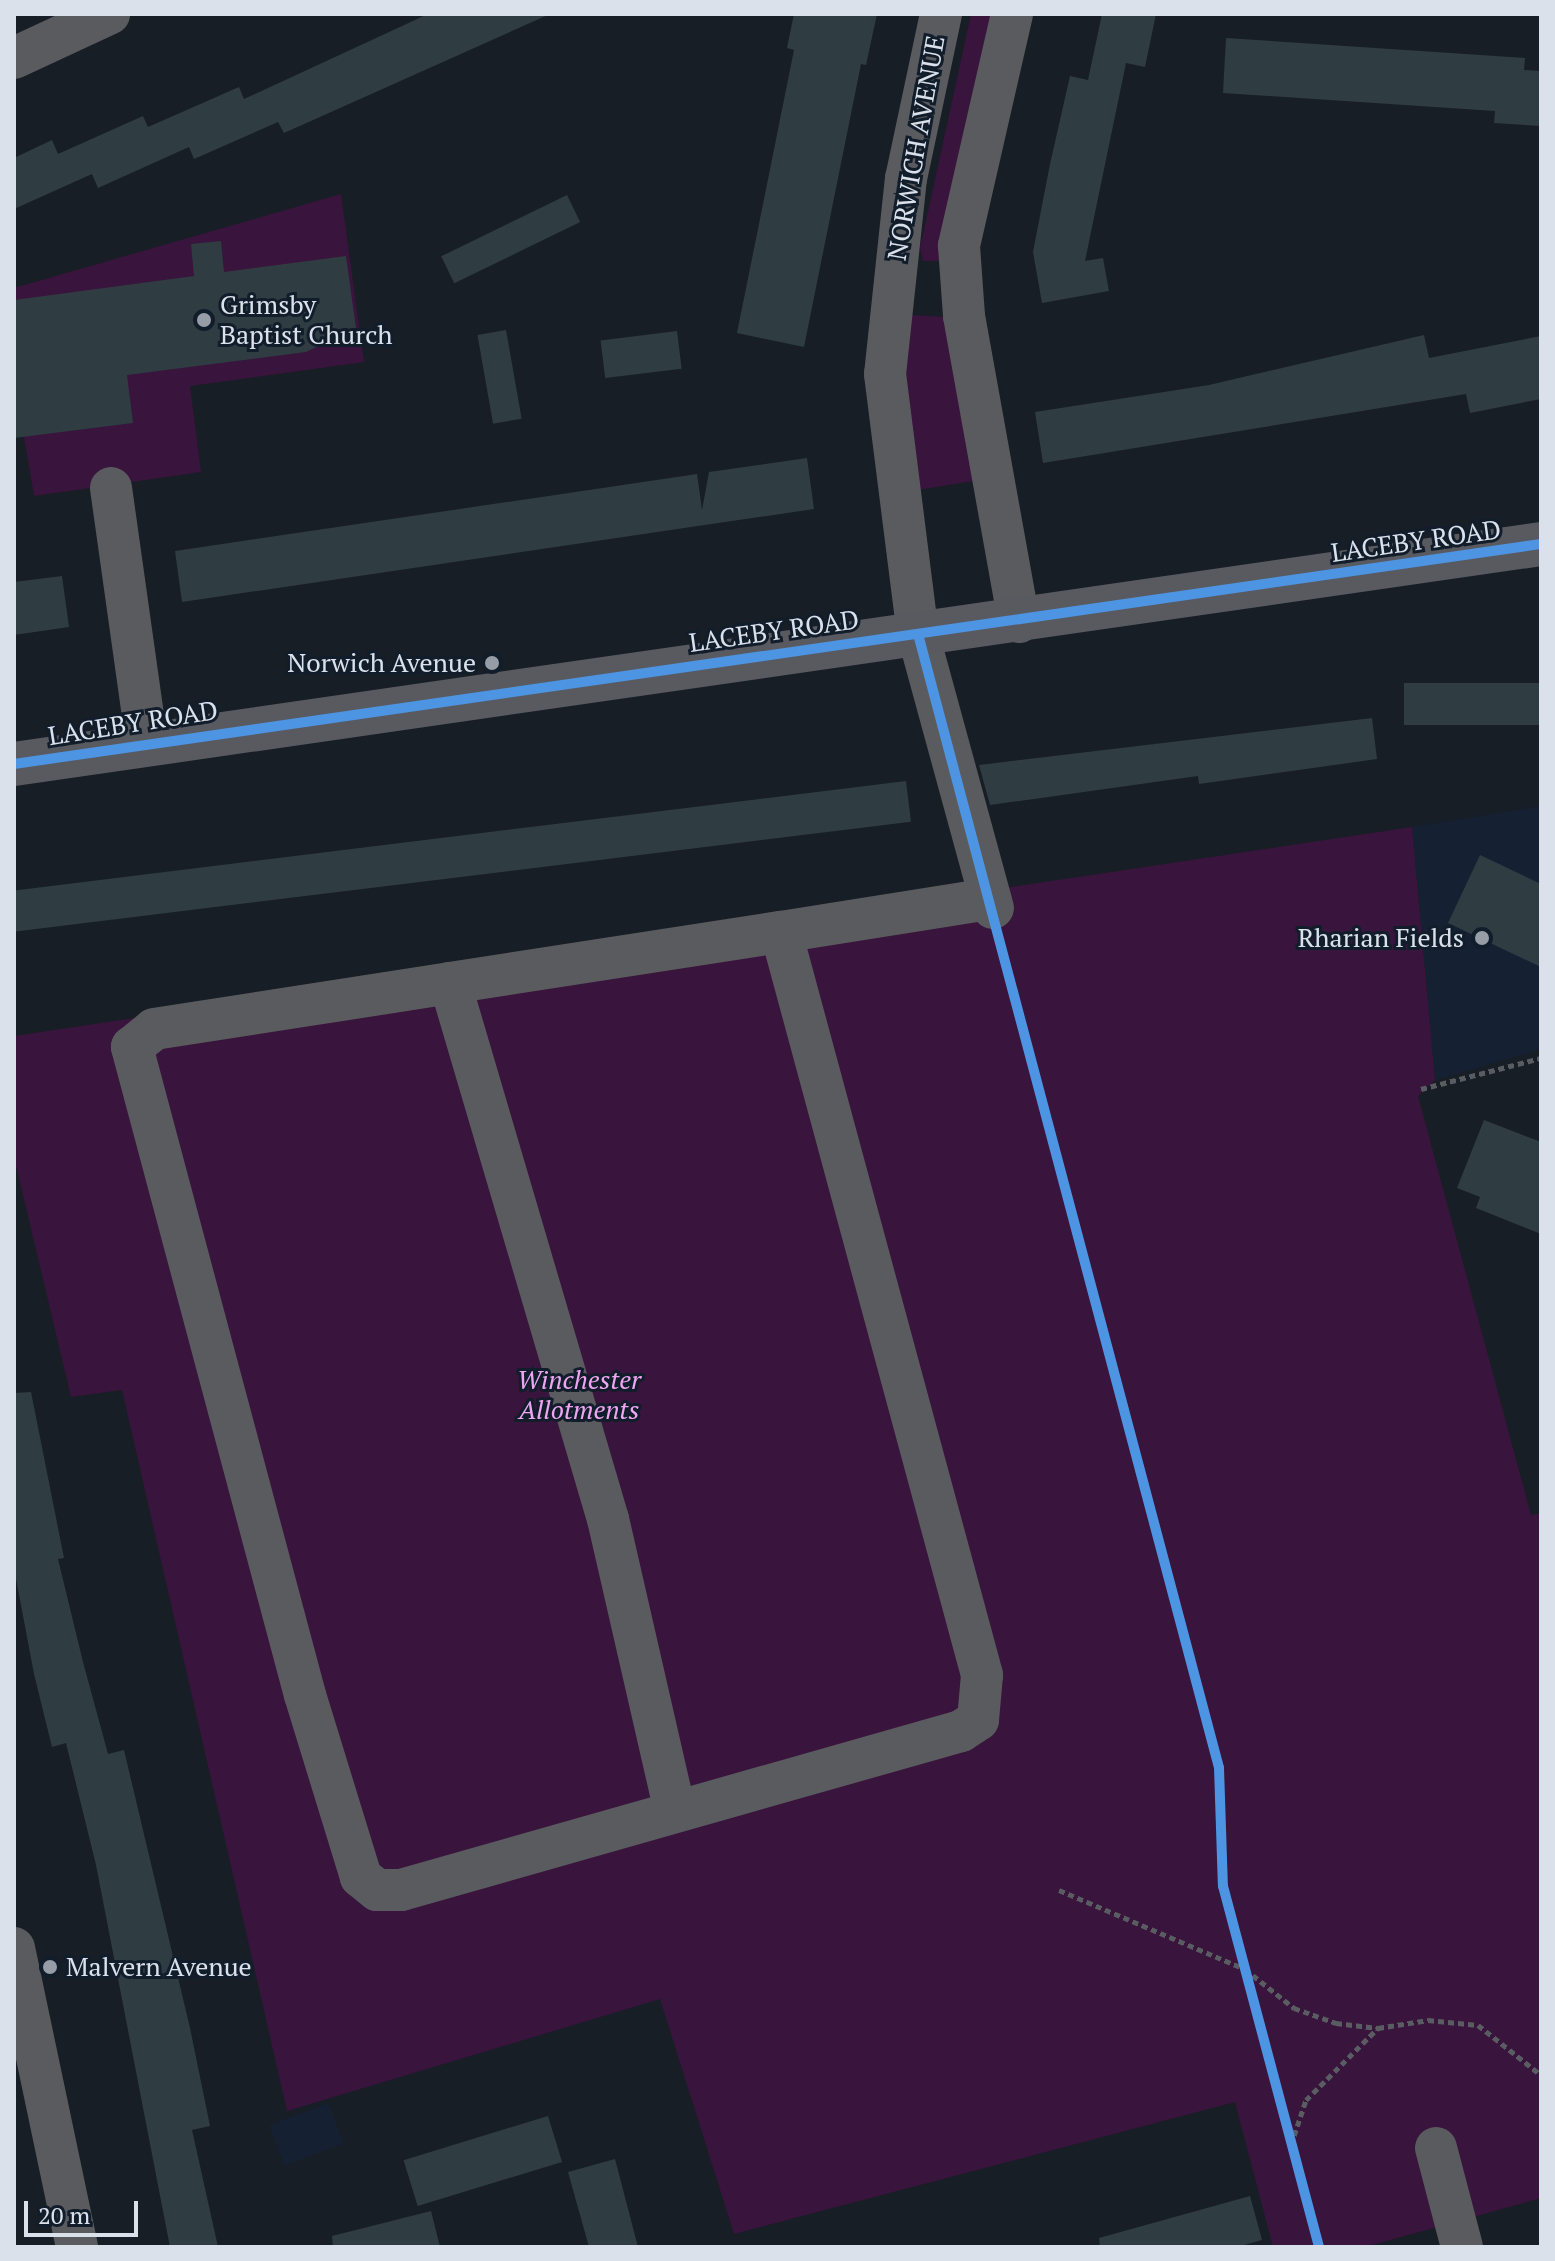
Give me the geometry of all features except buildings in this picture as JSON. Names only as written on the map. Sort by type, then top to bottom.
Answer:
[{"type":"highway","name":"LACEBY ROAD","points":[[14,764],[1019,622],[1541,544]]},
{"type":"street","points":[[14,58],[109,14]]},
{"type":"street","name":"NORWICH AVENUE","points":[[781,932],[991,904],[918,634],[885,374],[892,283],[906,178],[941,14]]},
{"type":"street","points":[[1012,14],[974,161],[960,284],[1019,622]]},
{"type":"street","name":"NORWICH AVENUE","points":[[892,283],[960,284]]},
{"type":"street","points":[[111,488],[147,743]]},
{"type":"street","points":[[781,932],[984,1695],[978,1720],[961,1731],[401,1890],[377,1890],[361,1877],[305,1695],[132,1047],[154,1029],[781,932]]},
{"type":"street","points":[[450,983],[608,1519],[675,1811]]},
{"type":"street","points":[[14,1948],[19,1995],[77,2247]]},
{"type":"street","points":[[1436,2148],[1462,2247]]},
{"type":"path","points":[[1421,1089],[1541,1058]]},
{"type":"path","points":[[1059,1890],[1245,1969],[1294,2008],[1336,2023],[1378,2028],[1428,2020],[1478,2025],[1541,2075]]},
{"type":"path","points":[[1242,1955],[1253,1998]]},
{"type":"path","points":[[1291,2145],[1306,2100],[1378,2028]]},
{"type":"path","points":[[1284,2115],[1295,2159]]},
{"type":"shaded area","name":"Rharian Fields","points":[[1541,806],[1541,1049],[1435,1080],[1412,827]]},
{"type":"shaded area","points":[[328,2103],[343,2143],[285,2166],[269,2126]]},
{"type":"green space","points":[[971,14],[995,14],[940,261],[923,261],[920,248]]},
{"type":"green space","points":[[341,194],[364,362],[190,386],[201,472],[34,496],[14,378],[14,288]]},
{"type":"green space","points":[[909,315],[949,317],[980,480],[917,490],[904,401]]},
{"type":"green space","name":"Winchester Allotments","points":[[1412,827],[1435,1080],[1418,1096],[1531,1515],[1541,1513],[1541,2198],[1365,2247],[1273,2247],[1235,2102],[734,2234],[660,1999],[287,2111],[122,1390],[71,1397],[14,1157],[14,1036]]},
{"type":"cycle path","points":[[14,764],[1541,544]]},
{"type":"cycle path","points":[[918,634],[1219,1768],[1223,1886],[1319,2247]]},
{"type":"place","name":"Grimsby Baptist Church","points":[[204,320]]},
{"type":"place","name":"Norwich Avenue","points":[[492,663]]},
{"type":"place","name":"Rharian Fields","points":[[1482,938]]},
{"type":"place","name":"Malvern Avenue","points":[[50,1967]]}]
